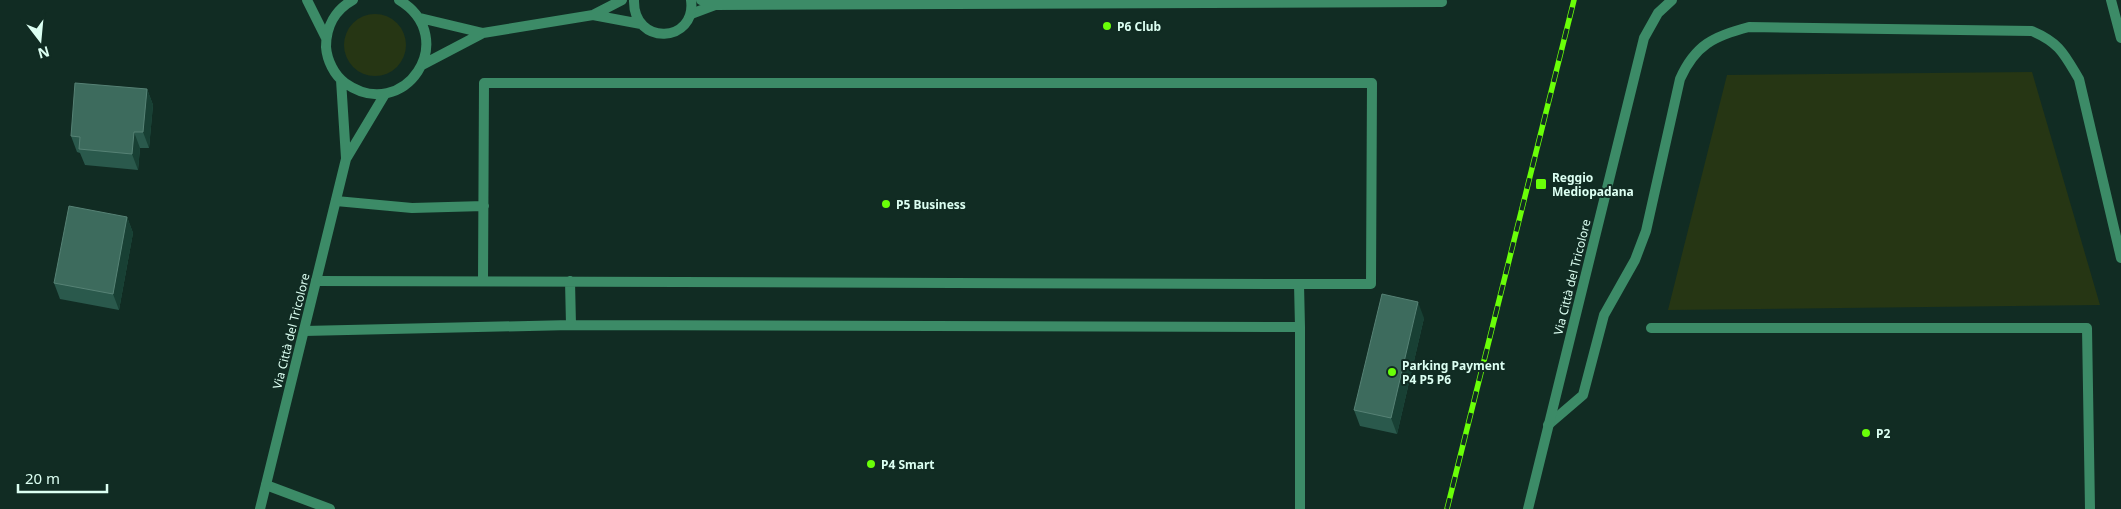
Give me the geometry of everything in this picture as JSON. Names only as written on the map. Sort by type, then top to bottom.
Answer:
[{"type":"street","points":[[307,0],[326,38]]},
{"type":"street","points":[[353,0],[339,10],[330,24],[326,38],[326,54],[332,68],[341,80],[353,89],[369,94],[385,94],[400,88],[413,78],[422,65],[426,42],[420,18],[409,6],[399,0]]},
{"type":"street","points":[[422,65],[483,33],[593,15],[622,0]]},
{"type":"street","points":[[634,0],[634,9],[641,24],[648,30],[665,34],[680,28],[691,14],[715,5]]},
{"type":"street","points":[[691,0],[691,14]]},
{"type":"street","points":[[701,0],[715,5],[1442,2]]},
{"type":"street","name":"Via Città del Tricolore","points":[[1528,509],[1644,38],[1658,13],[1672,0]]},
{"type":"street","points":[[2111,0],[2121,38]]},
{"type":"street","points":[[593,15],[641,24]]},
{"type":"street","points":[[420,18],[483,33]]},
{"type":"street","points":[[1548,425],[1583,395],[1604,315],[1635,260],[1641,245],[1646,231],[1680,79],[1688,60],[1705,45],[1725,33],[1749,27],[2032,31],[2051,39],[2066,57],[2079,79],[2121,258]]},
{"type":"street","points":[[341,80],[346,159]]},
{"type":"street","points":[[316,281],[1371,284],[1372,82],[484,83],[483,281]]},
{"type":"street","points":[[346,159],[385,94]]},
{"type":"street","name":"Via Città del Tricolore","points":[[260,509],[346,159]]},
{"type":"street","points":[[336,201],[412,208],[484,206]]},
{"type":"street","points":[[570,281],[570,325]]},
{"type":"street","points":[[1299,284],[1300,509]]},
{"type":"street","points":[[304,331],[570,325],[1300,327]]},
{"type":"street","points":[[1651,328],[2087,328],[2090,509]]},
{"type":"street","points":[[266,485],[330,509]]},
{"type":"green space","points":[[375,14],[387,16],[397,23],[404,33],[406,45],[404,57],[397,67],[387,74],[375,76],[363,74],[353,67],[346,57],[344,45],[346,33],[353,23],[363,16]]},
{"type":"green space","points":[[2032,72],[2100,305],[1668,310],[1727,75]]},
{"type":"building","points":[[75,83],[147,89],[143,132],[134,132],[132,154],[79,149],[80,137],[71,136]]},
{"type":"building","points":[[69,206],[127,217],[113,294],[54,283]]},
{"type":"building","name":"Parking Payment P4 P5 P6","points":[[1382,294],[1418,302],[1391,418],[1354,410]]},
{"type":"railway","points":[[1447,509],[1574,0]]},
{"type":"place","name":"P6 Club","points":[[1107,26]]},
{"type":"place","name":"Reggio Mediopadana","points":[[1541,184]]},
{"type":"place","name":"P5 Business","points":[[886,204]]},
{"type":"place","name":"Parking Payment P4 P5 P6","points":[[1392,372]]},
{"type":"place","name":"P2","points":[[1866,433]]},
{"type":"place","name":"P4 Smart","points":[[871,464]]}]
